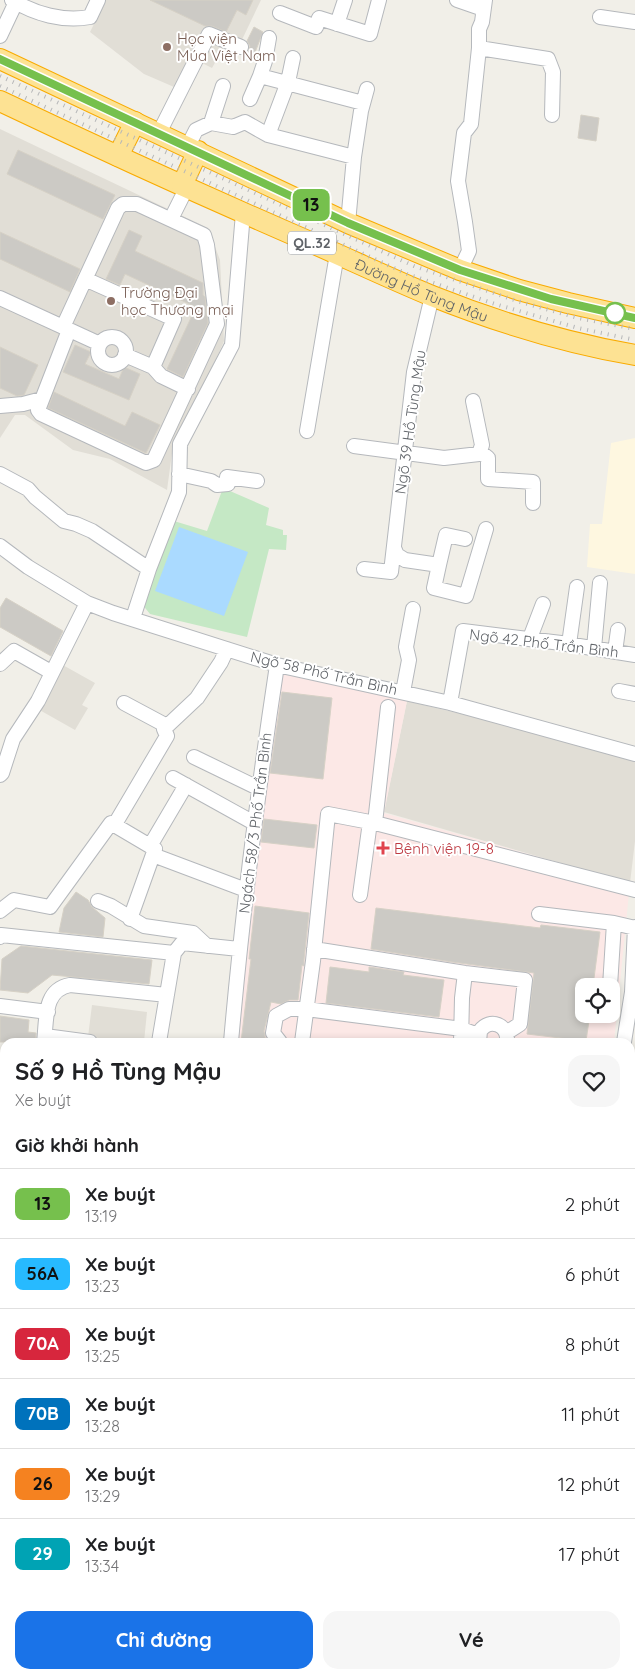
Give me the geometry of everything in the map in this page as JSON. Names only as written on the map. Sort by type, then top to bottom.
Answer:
[{"type":"highway","name":"Đường Hồ Tùng Mậu","points":[[0,59],[348,223],[460,270],[551,299],[635,318]]},
{"type":"highway","name":"Đường Hồ Tùng Mậu","points":[[0,101],[243,213],[432,296],[540,333],[603,350],[635,356]]},
{"type":"highway","points":[[118,156],[135,122]]},
{"type":"highway","points":[[184,186],[193,149]]},
{"type":"street","points":[[0,36],[14,1],[47,15],[76,20],[90,17],[98,0]]},
{"type":"street","points":[[337,24],[344,0]]},
{"type":"street","points":[[280,13],[316,26],[319,18],[370,34],[379,0]]},
{"type":"street","points":[[457,0],[484,5],[479,30],[480,48],[471,124],[464,133],[458,181],[466,222],[469,251],[460,270]]},
{"type":"street","points":[[600,17],[635,22]]},
{"type":"street","points":[[159,133],[209,34],[241,47]]},
{"type":"street","points":[[250,99],[265,61],[269,38]]},
{"type":"street","points":[[480,48],[548,59],[553,72],[552,115]]},
{"type":"street","points":[[268,135],[288,82],[294,58]]},
{"type":"street","points":[[260,76],[363,103]]},
{"type":"street","points":[[211,123],[223,86]]},
{"type":"street","points":[[348,223],[354,157],[367,89]]},
{"type":"street","points":[[193,149],[196,130],[211,123],[233,127],[245,122],[268,135],[354,157]]},
{"type":"street","points":[[171,219],[184,186]]},
{"type":"street","points":[[123,204],[137,204],[171,219],[200,232],[206,240],[217,318],[216,330],[154,460],[146,463],[41,414],[38,410],[85,279],[118,208],[123,204]]},
{"type":"street","points":[[133,618],[149,568],[179,492],[180,444],[232,346],[243,213]]},
{"type":"street","points":[[307,431],[337,254]]},
{"type":"street","points":[[85,279],[174,319],[153,367]]},
{"type":"street","name":"Ngõ 39 Hồ Tùng Mậu","points":[[364,569],[391,572],[414,372],[432,296]]},
{"type":"street","points":[[0,298],[100,344]]},
{"type":"street","points":[[107,338],[120,339],[125,346],[125,355],[120,362],[107,364],[100,358],[98,348],[107,338]]},
{"type":"street","points":[[125,355],[153,367],[161,376],[188,389]]},
{"type":"street","points":[[0,406],[23,404],[42,399]]},
{"type":"street","points":[[474,401],[482,445],[479,454]]},
{"type":"street","points":[[354,446],[444,458],[483,454],[488,458],[488,480],[533,482],[533,503]]},
{"type":"street","points":[[0,474],[28,489],[64,521],[92,531],[149,568]]},
{"type":"street","points":[[179,474],[211,481],[217,485],[228,484],[227,477],[257,481]]},
{"type":"street","points":[[466,539],[446,534],[434,588],[466,596],[486,529]]},
{"type":"street","name":"Ngõ 58 Phố Trần Bình","points":[[0,546],[28,567],[87,603],[227,649],[277,665],[450,703],[635,754]]},
{"type":"street","points":[[394,548],[398,555],[405,560],[439,565]]},
{"type":"street","points":[[594,648],[600,583]]},
{"type":"street","points":[[569,644],[577,586]]},
{"type":"street","points":[[0,775],[13,739],[38,701],[87,603]]},
{"type":"street","points":[[530,638],[543,604]]},
{"type":"street","points":[[403,692],[409,660],[406,647],[413,609]]},
{"type":"street","points":[[615,652],[618,630]]},
{"type":"street","name":"Ngõ 42 Phố Trần Bình","points":[[450,703],[463,631],[530,638],[635,655]]},
{"type":"street","points":[[115,824],[167,736],[164,729],[197,698],[221,662],[227,649]]},
{"type":"street","points":[[0,664],[14,651],[51,672]]},
{"type":"street","name":"Ngách 58/3 Phố Trần Bình","points":[[231,1038],[239,950],[258,788],[277,665]]},
{"type":"street","points":[[620,691],[635,694]]},
{"type":"street","points":[[124,703],[167,726]]},
{"type":"street","points":[[360,895],[388,707]]},
{"type":"street","points":[[194,757],[258,788]]},
{"type":"street","points":[[173,778],[254,823]]},
{"type":"street","points":[[130,919],[152,851],[186,785]]},
{"type":"street","points":[[302,1038],[328,814],[372,822],[635,890]]},
{"type":"street","points":[[0,911],[14,900],[50,907],[111,823],[152,851],[246,890]]},
{"type":"street","points":[[98,901],[111,906],[144,926],[193,933],[207,946]]},
{"type":"street","points":[[539,914],[635,927],[634,992],[625,1038]]},
{"type":"street","points":[[611,978],[614,923]]},
{"type":"street","points":[[0,936],[174,953]]},
{"type":"street","points":[[161,1038],[174,953],[182,943],[239,950]]},
{"type":"street","points":[[314,949],[465,973],[525,980],[520,1024],[506,1038],[500,1025],[491,1023],[482,1027],[478,1038]]},
{"type":"street","points":[[277,1038],[274,1033],[276,1016],[289,1009],[306,1009],[462,1036],[462,998],[465,973]]},
{"type":"street","points":[[44,1038],[50,998],[61,986],[70,984],[167,995]]},
{"type":"street","points":[[0,1006],[48,1012]]},
{"type":"shaded area","name":"Học viện Múa Việt Nam","points":[[106,0],[261,0],[237,50],[225,45],[212,68],[196,60],[181,90],[144,74],[90,32]]},
{"type":"shaded area","name":"Trường Đại học Thương mại","points":[[0,129],[208,228],[220,260],[224,341],[206,383],[173,446],[167,490],[110,459],[73,450],[25,415],[15,415],[0,438]]},
{"type":"shaded area","points":[[635,438],[635,574],[587,567],[590,524],[602,524],[611,443]]},
{"type":"shaded area","points":[[61,664],[95,683],[82,705],[88,708],[75,730],[36,708]]},
{"type":"shaded area","name":"Bệnh viện 19-8","points":[[279,674],[316,680],[407,701],[384,813],[630,883],[620,982],[620,978],[575,978],[575,1023],[616,1023],[614,1038],[237,1038]]},
{"type":"shaded area","points":[[407,701],[635,756],[635,841],[630,883],[384,812]]},
{"type":"shaded area","points":[[92,1005],[147,1012],[144,1038],[88,1037]]},
{"type":"green space","points":[[223,488],[269,508],[266,525],[283,530],[283,535],[287,535],[286,550],[269,549],[247,637],[150,614],[138,599],[164,518],[207,531]]},
{"type":"water","points":[[179,527],[248,552],[224,616],[155,591]]},
{"type":"building","points":[[150,0],[253,0],[246,15],[237,10],[226,32],[212,26],[205,26]]},
{"type":"building","points":[[254,27],[263,32],[254,55],[248,52],[250,46],[247,41]]},
{"type":"building","points":[[581,115],[599,118],[596,141],[578,138]]},
{"type":"building","points":[[18,150],[115,195],[103,219],[7,174]]},
{"type":"building","points":[[129,230],[142,236],[135,251],[203,283],[208,323],[183,377],[167,369],[196,307],[125,274],[120,285],[106,279]]},
{"type":"building","points":[[0,232],[80,269],[70,292],[0,259]]},
{"type":"building","points":[[75,345],[91,352],[85,364],[119,379],[124,367],[140,374],[129,400],[63,372]]},
{"type":"building","points":[[0,347],[38,365],[24,395],[17,396],[0,388]]},
{"type":"building","points":[[54,392],[125,426],[132,412],[160,425],[146,453],[48,408]]},
{"type":"building","points":[[6,598],[63,631],[51,656],[0,627],[0,608]]},
{"type":"building","points":[[282,692],[332,698],[323,779],[270,773]]},
{"type":"building","points":[[264,819],[317,825],[314,848],[261,842]]},
{"type":"building","points":[[76,892],[88,900],[92,907],[105,918],[103,937],[59,932],[64,908]]},
{"type":"building","points":[[255,906],[309,913],[304,966],[302,965],[298,1000],[289,1000],[281,1004],[271,1002],[264,1031],[265,1038],[241,1038],[251,959],[249,959]]},
{"type":"building","points":[[376,908],[540,928],[541,925],[600,932],[594,978],[575,978],[575,1023],[589,1023],[586,1038],[561,1038],[527,1034],[534,973],[371,949]]},
{"type":"building","points":[[21,946],[152,960],[149,984],[52,975],[28,993],[0,990],[2,959]]},
{"type":"building","points":[[330,967],[369,972],[369,967],[404,972],[403,975],[444,980],[439,1017],[326,1003]]},
{"type":"building","points":[[0,1016],[29,1020],[28,1032],[36,1033],[35,1038],[0,1038]]},
{"type":"railway","points":[[0,76],[414,266],[517,301],[578,318],[635,329]]},
{"type":"railway","points":[[0,86],[407,274],[495,304],[578,328],[635,340]]},
{"type":"bus line","name":"13","points":[[0,59],[348,223],[460,270],[551,299],[635,318]]},
{"type":"place","name":"Học viện Múa Việt Nam","points":[[167,47]]},
{"type":"place","name":"Trường Đại học Thương mại","points":[[111,301]]},
{"type":"place","name":"Bệnh viện 19-8","points":[[383,848]]}]
